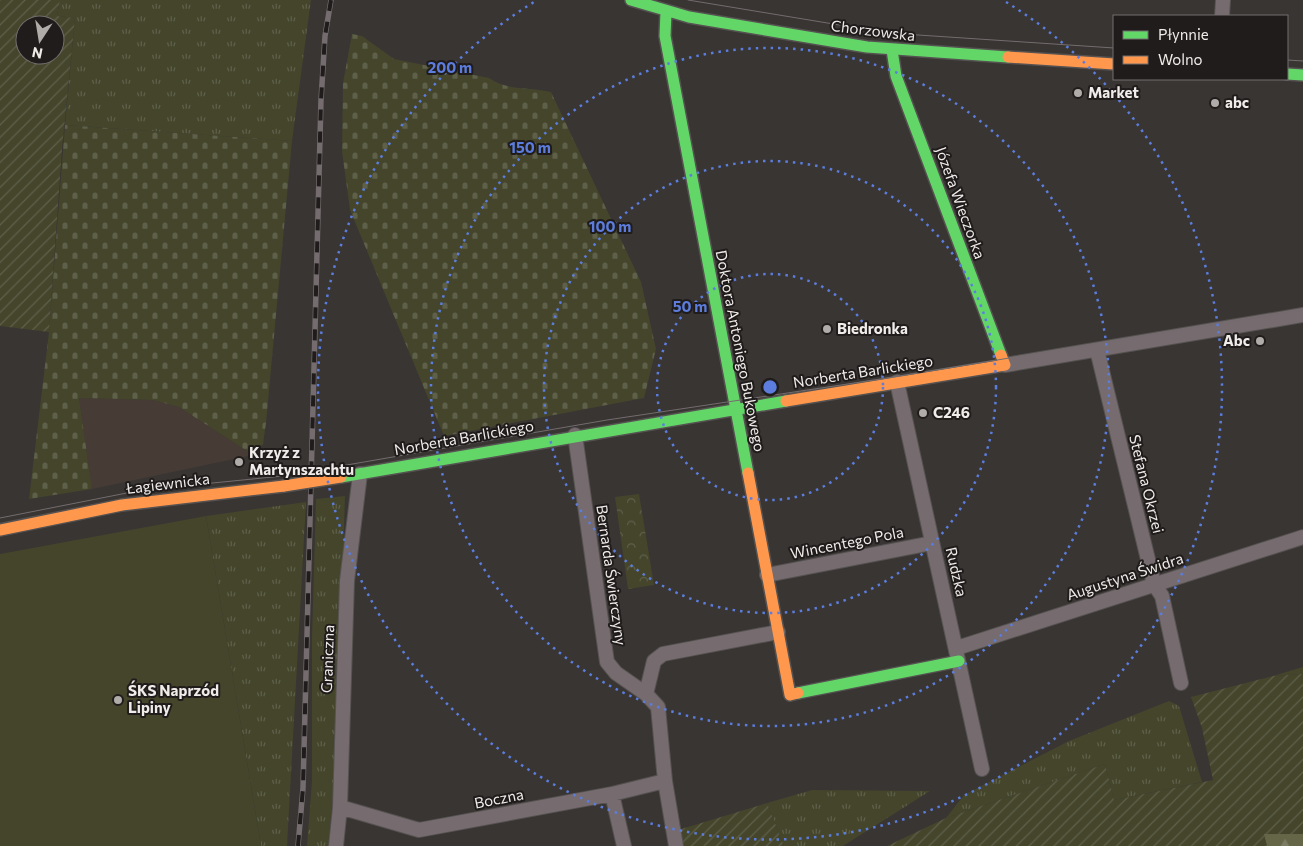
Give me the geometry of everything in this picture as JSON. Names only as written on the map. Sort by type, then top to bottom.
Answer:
[{"type":"street","name":"Chorzowska","points":[[631,0],[666,12],[892,50],[1113,64]]},
{"type":"street","points":[[1222,15],[1223,0]]},
{"type":"street","name":"Doktora Antoniego Bukowego","points":[[666,12],[666,36],[790,696]]},
{"type":"street","name":"Józefa Wieczorka","points":[[892,50],[896,76],[1005,365]]},
{"type":"street","points":[[1288,74],[1303,75]]},
{"type":"street","name":"Norberta Barlickiego","points":[[341,477],[575,435],[1097,350],[1303,314]]},
{"type":"street","name":"Stefana Okrzei","points":[[1097,350],[1154,584],[1162,596],[1182,683]]},
{"type":"street","name":"Rudzka","points":[[897,382],[982,769]]},
{"type":"street","name":"Bernarda Świerczyny","points":[[575,435],[607,662],[616,673],[646,694],[658,707],[665,782],[676,846]]},
{"type":"street","name":"Graniczna","points":[[336,846],[340,808],[347,581],[360,474]]},
{"type":"street","name":"Łagiewnicka","points":[[0,530],[122,505],[284,486],[341,477]]},
{"type":"street","name":"Augustyna Świdra","points":[[790,696],[958,655],[1154,584],[1303,537]]},
{"type":"street","name":"Wincentego Pola","points":[[767,575],[932,543]]},
{"type":"street","points":[[646,694],[654,661],[663,654],[778,632]]},
{"type":"street","name":"Boczna","points":[[340,808],[419,830],[612,794],[665,782]]},
{"type":"street","points":[[612,794],[624,846]]},
{"type":"shaded area","points":[[79,398],[153,400],[179,407],[253,455],[92,489]]},
{"type":"green space","points":[[0,0],[60,0],[57,15],[15,15],[15,65],[65,65],[65,17],[75,18],[62,149],[49,332],[0,326]]},
{"type":"green space","points":[[60,0],[311,0],[292,141],[65,125],[75,18],[57,15]]},
{"type":"green space","points":[[352,34],[362,36],[394,59],[489,78],[511,87],[551,92],[641,282],[656,349],[644,398],[444,436],[350,210],[342,151],[343,83]]},
{"type":"green space","points":[[65,125],[292,141],[266,423],[263,444],[253,455],[179,407],[153,400],[79,398],[92,489],[29,499],[49,332]]},
{"type":"green space","points":[[639,494],[654,585],[628,589],[615,497]]},
{"type":"green space","points":[[345,496],[336,765],[328,846],[307,846],[312,781],[312,638],[316,499]]},
{"type":"green space","points":[[306,502],[287,846],[261,846],[206,516]]},
{"type":"green space","name":"ŚKS Naprzód Lipiny","points":[[206,516],[261,846],[0,846],[0,554]]},
{"type":"green space","points":[[1303,667],[1303,674],[1273,676]]},
{"type":"green space","points":[[1303,674],[1303,834],[1264,834],[1267,846],[887,846],[946,818],[1105,764],[1114,800],[1213,780],[1202,728],[1191,697],[1273,676]]},
{"type":"green space","points":[[1169,701],[1179,706],[1202,782],[1114,800],[1105,764],[946,818],[964,795],[1069,741]]},
{"type":"green space","points":[[812,790],[930,791],[843,846],[784,846],[767,803]]},
{"type":"green space","points":[[767,803],[784,846],[684,846],[678,830]]},
{"type":"green space","points":[[1263,834],[1303,834],[1303,846],[1267,846]]},
{"type":"tram line","points":[[688,0],[888,33],[1113,48]]},
{"type":"tram line","points":[[1288,60],[1303,61]]},
{"type":"tram line","points":[[0,518],[142,490],[283,476],[607,420],[881,379],[1303,310]]},
{"type":"railway","points":[[298,846],[303,788],[321,100],[325,36],[331,0]]},
{"type":"traffic: fast","points":[[631,0],[689,17],[867,47],[1008,57]]},
{"type":"traffic: fast","points":[[666,12],[665,36],[748,473]]},
{"type":"traffic: fast","points":[[892,50],[896,76],[1001,355]]},
{"type":"traffic: fast","points":[[1288,74],[1303,75]]},
{"type":"traffic: fast","points":[[341,477],[786,401]]},
{"type":"traffic: fast","points":[[798,693],[959,661]]},
{"type":"traffic: slow","points":[[1008,57],[1113,64]]},
{"type":"traffic: slow","points":[[786,401],[1005,365],[1001,355]]},
{"type":"traffic: slow","points":[[748,473],[790,695],[798,693]]},
{"type":"traffic: slow","points":[[284,486],[341,477]]},
{"type":"traffic: slow","points":[[0,530],[122,505],[284,486]]},
{"type":"place","name":"Market","points":[[1078,93]]},
{"type":"place","name":"abc","points":[[1215,103]]},
{"type":"place","name":"Biedronka","points":[[827,329]]},
{"type":"place","name":"Abc","points":[[1260,341]]},
{"type":"place","name":"C246","points":[[923,413]]},
{"type":"place","name":"Krzyż z Martynszachtu","points":[[239,462]]},
{"type":"place","name":"ŚKS Naprzód Lipiny","points":[[118,700]]}]
